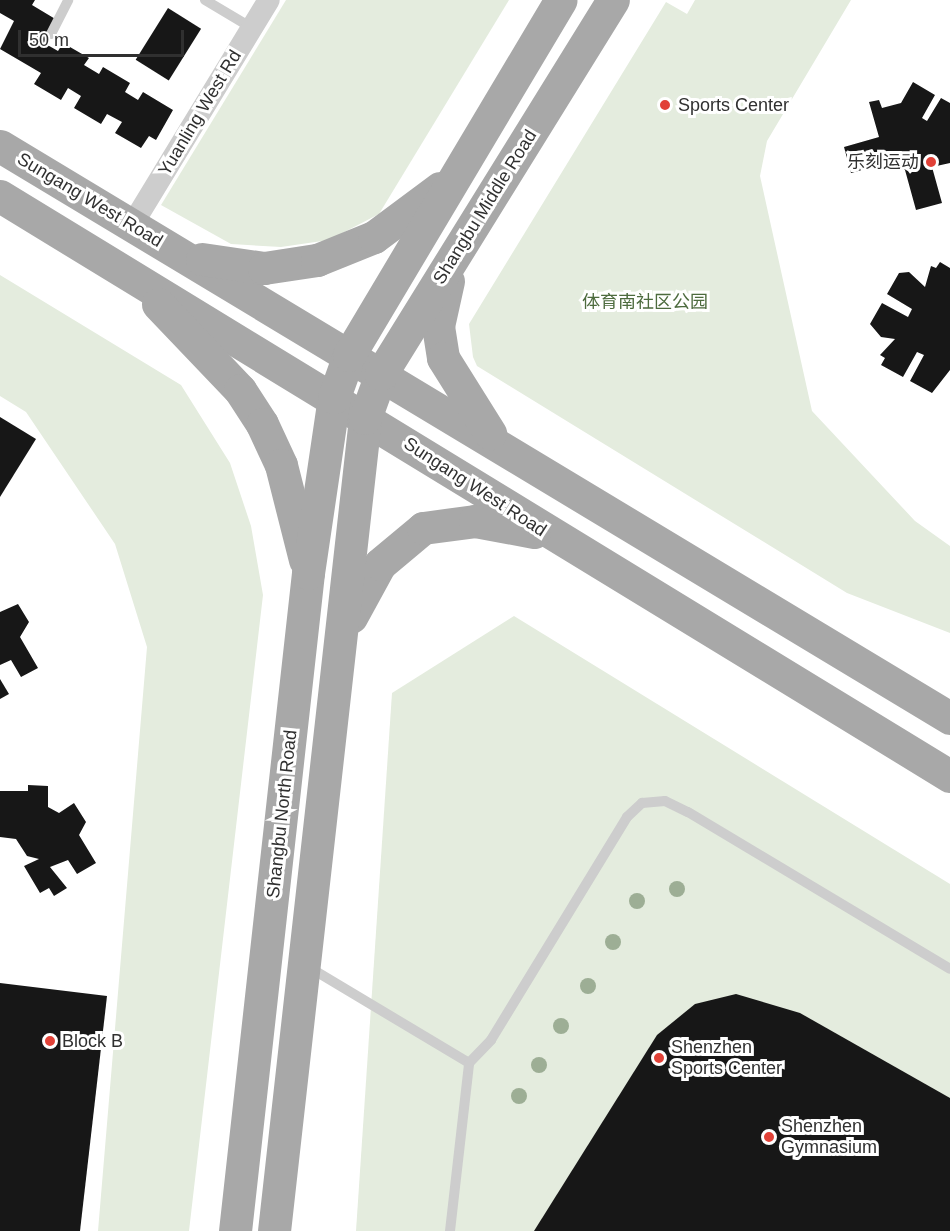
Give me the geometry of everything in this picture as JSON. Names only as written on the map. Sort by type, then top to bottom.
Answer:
[{"type":"main road","points":[[334,397],[349,355],[561,0]]},
{"type":"main road","name":"Shangbu Middle Road","points":[[365,418],[381,374],[613,0]]},
{"type":"main road","name":"Sungang West Road","points":[[0,146],[950,718]]},
{"type":"main road","points":[[182,255],[264,268],[334,255],[397,224],[461,169]]},
{"type":"main road","name":"Sungang West Road","points":[[0,196],[334,397],[550,536],[950,776]]},
{"type":"main road","points":[[461,247],[441,305],[443,358],[485,429],[524,461]]},
{"type":"main road","points":[[189,310],[212,273]]},
{"type":"main road","points":[[129,275],[240,390],[262,423],[281,465],[309,573]]},
{"type":"main road","name":"Shangbu North Road","points":[[235,1231],[309,573],[334,397]]},
{"type":"main road","points":[[274,1231],[365,418]]},
{"type":"main road","points":[[342,635],[380,564],[423,528],[475,521],[550,536]]},
{"type":"main road","points":[[770,667],[794,623]]},
{"type":"street","name":"Yuanling West Rd","points":[[132,225],[269,0]]},
{"type":"lane","points":[[51,34],[68,0]]},
{"type":"lane","points":[[205,0],[252,28]]},
{"type":"lane","points":[[450,1231],[469,1063],[491,1040],[627,817],[642,803],[665,801],[688,812],[950,969]]},
{"type":"lane","points":[[304,964],[469,1063]]},
{"type":"green space","points":[[286,0],[509,0],[379,214],[329,240],[281,247],[231,244],[161,205]]},
{"type":"green space","name":"体育南社区公园","points":[[695,0],[851,0],[767,141],[760,176],[812,411],[915,521],[950,546],[950,633],[847,593],[477,366],[473,357],[469,324],[666,2],[687,14]]},
{"type":"green space","points":[[0,275],[181,385],[230,463],[251,526],[263,595],[189,1231],[98,1231],[147,647],[115,544],[26,412],[0,396]]},
{"type":"green space","name":"Shenzhen Sports Center","points":[[514,616],[950,884],[950,1231],[356,1231],[392,693]]},
{"type":"building","points":[[0,0],[35,0],[32,5],[57,20],[44,43],[58,51],[63,43],[89,58],[84,65],[99,74],[103,67],[130,83],[125,92],[138,100],[143,92],[173,110],[156,140],[149,136],[141,148],[115,133],[122,122],[107,114],[101,124],[74,108],[81,96],[68,88],[61,100],[34,84],[41,73],[0,49],[14,21],[0,13]]},
{"type":"building","points":[[168,8],[201,29],[169,80],[136,60]]},
{"type":"building","points":[[913,82],[935,95],[922,118],[927,121],[941,98],[950,103],[950,163],[932,167],[942,203],[916,210],[905,170],[891,162],[851,173],[844,147],[879,137],[869,102],[879,100],[882,108],[901,103]]},
{"type":"building","points":[[940,262],[950,268],[950,370],[932,393],[910,381],[924,355],[917,352],[903,377],[881,365],[885,358],[880,355],[895,339],[881,337],[870,324],[882,303],[908,317],[912,309],[887,294],[899,273],[909,272],[925,287],[931,266],[936,268]]},
{"type":"building","points":[[0,417],[36,439],[0,497]]},
{"type":"building","points":[[18,604],[29,622],[20,637],[38,668],[21,677],[11,660],[0,665],[0,612]]},
{"type":"building","points":[[0,679],[9,694],[0,699]]},
{"type":"building","points":[[28,785],[48,786],[48,807],[59,813],[74,803],[86,822],[79,835],[96,863],[77,874],[68,860],[50,867],[67,888],[54,896],[49,888],[40,893],[24,866],[39,859],[27,856],[16,839],[0,837],[0,791],[28,791]]},
{"type":"building","points":[[0,983],[107,996],[80,1231],[0,1231]]},
{"type":"building","name":"Shenzhen Gymnasium","points":[[736,994],[800,1013],[950,1098],[950,1231],[534,1231],[657,1035],[695,1004]]},
{"type":"place","name":"Sports Center","points":[[665,105]]},
{"type":"place","name":"乐刻运动","points":[[931,162]]},
{"type":"place","name":"Block B","points":[[50,1041]]},
{"type":"place","name":"Shenzhen Sports Center","points":[[659,1058]]},
{"type":"place","name":"Shenzhen Gymnasium","points":[[769,1137]]}]
